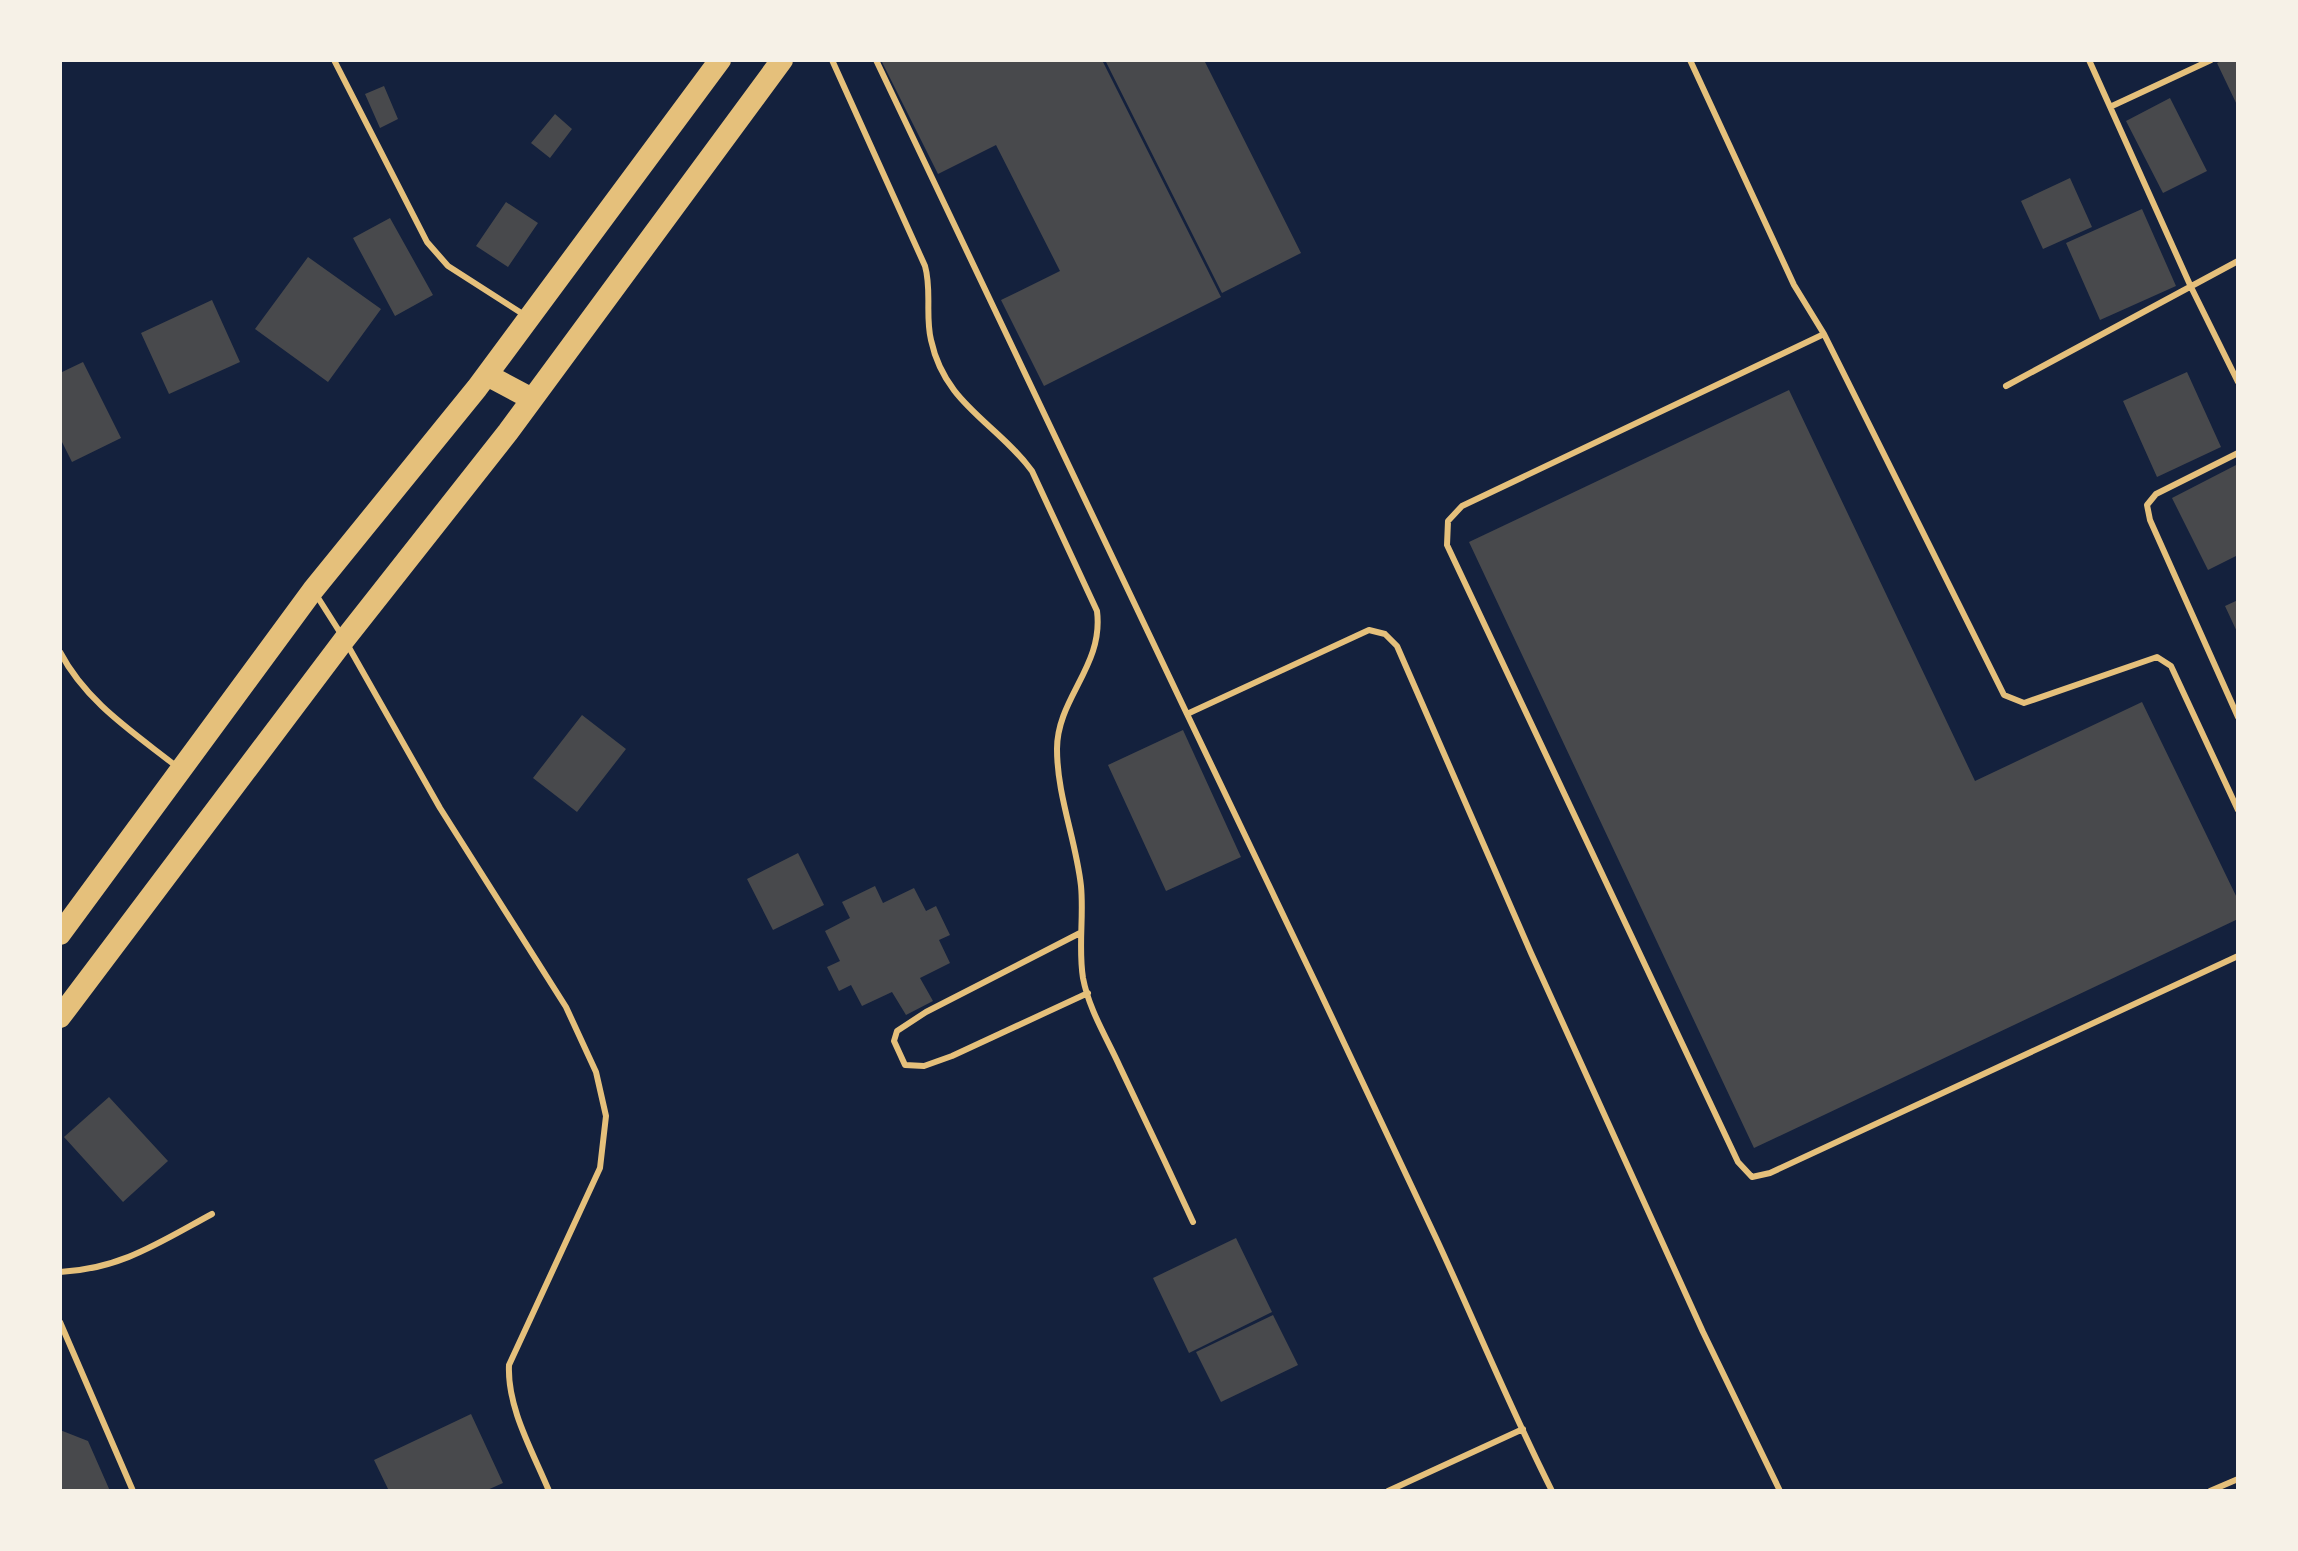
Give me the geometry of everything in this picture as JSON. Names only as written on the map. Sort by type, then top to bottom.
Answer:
[{"type":"highway","points":[[60,934],[313,590],[487,375],[720,60]]},
{"type":"highway","points":[[60,1017],[344,640],[532,399],[782,60]]},
{"type":"highway","points":[[487,375],[532,399]]},
{"type":"lane","points":[[334,60],[427,242],[448,266],[529,318]]},
{"type":"lane","points":[[832,60],[925,266],[930,338],[948,385],[1020,455],[1032,471],[1097,611],[1100,631],[1092,656],[1059,726],[1057,747],[1059,777],[1081,887],[1080,933],[1084,980],[1096,1017],[1193,1222]]},
{"type":"lane","points":[[876,60],[1338,1029],[1552,1491]]},
{"type":"lane","points":[[1690,60],[1794,285],[1824,334],[2004,695],[2024,703],[2157,657],[2171,666],[2238,810]]},
{"type":"lane","points":[[2089,60],[2191,287],[2238,382]]},
{"type":"lane","points":[[2112,106],[2211,60]]},
{"type":"lane","points":[[2006,386],[2238,261]]},
{"type":"lane","points":[[1824,334],[1462,506],[1448,521],[1447,545],[1738,1162],[1752,1177],[1770,1173],[2238,956]]},
{"type":"lane","points":[[2238,453],[2156,494],[2147,505],[2150,520],[2238,717]]},
{"type":"lane","points":[[313,590],[440,808],[566,1007],[600,1086],[606,1116],[600,1168],[509,1365],[508,1384],[549,1491]]},
{"type":"lane","points":[[1187,714],[1369,630],[1385,634],[1397,646],[1531,953],[1703,1332],[1780,1491]]},
{"type":"lane","points":[[60,652],[96,703],[182,771]]},
{"type":"lane","points":[[1080,933],[926,1012],[897,1031],[894,1041],[905,1065],[924,1066],[1088,993]]},
{"type":"lane","points":[[60,1272],[84,1271],[126,1261],[212,1214]]},
{"type":"lane","points":[[60,1322],[133,1491]]},
{"type":"lane","points":[[1388,1491],[1523,1429]]},
{"type":"lane","points":[[2210,1491],[2238,1479]]},
{"type":"building","points":[[881,60],[1102,60],[1221,297],[1044,386],[1001,300],[1060,271],[996,145],[938,174]]},
{"type":"building","points":[[1105,60],[1204,60],[1301,253],[1222,293]]},
{"type":"building","points":[[2238,60],[2238,107],[2217,63]]},
{"type":"building","points":[[384,86],[398,119],[380,128],[365,94]]},
{"type":"building","points":[[2170,98],[2207,171],[2163,193],[2126,121]]},
{"type":"building","points":[[555,114],[572,129],[550,158],[531,143]]},
{"type":"building","points":[[2070,178],[2092,227],[2043,249],[2021,201]]},
{"type":"building","points":[[506,202],[538,223],[508,267],[476,246]]},
{"type":"building","points":[[2142,209],[2176,286],[2100,320],[2066,243]]},
{"type":"building","points":[[390,218],[433,295],[395,316],[353,238]]},
{"type":"building","points":[[308,257],[381,309],[328,382],[255,329]]},
{"type":"building","points":[[212,300],[240,362],[169,394],[141,333]]},
{"type":"building","points":[[83,362],[121,438],[72,462],[60,438],[60,373]]},
{"type":"building","points":[[2187,372],[2221,447],[2157,477],[2123,401]]},
{"type":"building","points":[[1789,390],[1975,781],[2142,702],[2238,900],[2238,919],[1754,1148],[1469,542]]},
{"type":"building","points":[[2238,464],[2238,555],[2208,570],[2172,498]]},
{"type":"building","points":[[2238,600],[2238,634],[2225,606]]},
{"type":"building","points":[[582,715],[626,749],[577,812],[533,778]]},
{"type":"building","points":[[1183,730],[1241,857],[1166,891],[1108,765]]},
{"type":"building","points":[[798,853],[824,905],[773,930],[747,879]]},
{"type":"building","points":[[875,886],[883,903],[914,888],[926,911],[936,906],[950,935],[939,940],[950,963],[920,978],[933,1001],[906,1015],[892,992],[862,1006],[851,985],[839,991],[827,967],[840,961],[825,931],[850,918],[842,902]]},
{"type":"building","points":[[109,1097],[168,1161],[123,1202],[64,1137]]},
{"type":"building","points":[[1236,1238],[1272,1312],[1189,1353],[1153,1278]]},
{"type":"building","points":[[1273,1315],[1298,1365],[1221,1402],[1196,1352]]},
{"type":"building","points":[[471,1414],[503,1483],[485,1491],[389,1491],[374,1460]]},
{"type":"building","points":[[60,1430],[88,1441],[110,1491],[60,1491]]}]
